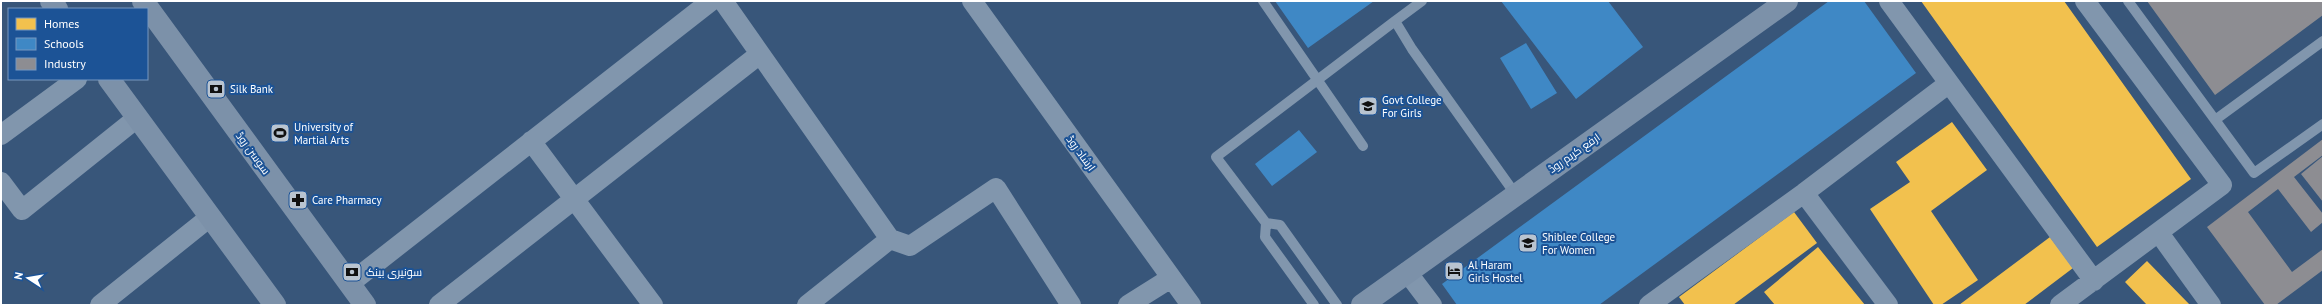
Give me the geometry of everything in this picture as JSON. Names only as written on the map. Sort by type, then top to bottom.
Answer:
[{"type":"street","name":"سوسن روڈ","points":[[143,1],[365,305]]},
{"type":"street","points":[[349,284],[711,1]]},
{"type":"street","points":[[722,1],[890,239],[910,246],[996,188],[1071,305]]},
{"type":"street","name":"ارشاد روڈ","points":[[972,1],[1191,305]]},
{"type":"street","points":[[1889,1],[1948,84],[2094,280]]},
{"type":"street","points":[[2060,305],[2222,185],[2084,1]]},
{"type":"street","name":"ارفع کریم روڈ","points":[[1362,305],[1516,195],[1776,4]]},
{"type":"street","points":[[439,305],[760,54]]},
{"type":"street","points":[[4,128],[76,80]]},
{"type":"street","points":[[110,80],[275,305]]},
{"type":"street","points":[[1656,303],[1948,84]]},
{"type":"street","points":[[1,182],[22,210],[137,118]]},
{"type":"street","points":[[531,141],[653,305]]},
{"type":"street","points":[[1804,193],[1888,305]]},
{"type":"street","points":[[100,305],[210,217]]},
{"type":"street","points":[[2159,233],[2212,305]]},
{"type":"street","points":[[807,305],[890,239]]},
{"type":"street","points":[[1407,272],[1432,305]]},
{"type":"street","points":[[1128,305],[1171,278]]},
{"type":"lane","points":[[1263,1],[1364,146]]},
{"type":"lane","points":[[1314,305],[1265,237],[1266,223],[1216,157],[1319,81],[1422,1]]},
{"type":"lane","points":[[2128,1],[2254,173],[2323,124]]},
{"type":"lane","points":[[1395,21],[1412,49],[1516,195]]},
{"type":"lane","points":[[2215,120],[2323,41]]},
{"type":"lane","points":[[1266,223],[1280,225],[1338,305]]},
{"type":"building: Homes","points":[[1921,1],[2064,1],[2191,179],[2097,247]]},
{"type":"building: Homes","points":[[1952,122],[1987,170],[1931,211],[1978,280],[1941,305],[1934,305],[1870,209],[1910,182],[1896,162]]},
{"type":"building: Homes","points":[[1794,212],[1817,243],[1733,305],[1685,305],[1679,297]]},
{"type":"building: Homes","points":[[2050,237],[2073,268],[2024,305],[1959,305]]},
{"type":"building: Homes","points":[[1818,247],[1865,305],[1775,305],[1764,292]]},
{"type":"building: Homes","points":[[2147,261],[2190,305],[2147,305],[2125,282]]},
{"type":"building: Schools","points":[[1275,1],[1374,1],[1308,48]]},
{"type":"building: Schools","points":[[1501,1],[1608,1],[1643,47],[1576,99]]},
{"type":"building: Schools","points":[[1829,1],[1864,1],[1916,73],[1599,305],[1457,305],[1442,284]]},
{"type":"building: Schools","points":[[1526,43],[1557,93],[1531,109],[1500,58]]},
{"type":"building: Schools","points":[[1299,130],[1317,152],[1272,186],[1255,164]]},
{"type":"building: Industry","points":[[2147,1],[2323,1],[2323,15],[2215,95]]},
{"type":"building: Industry","points":[[2323,139],[2323,155],[2294,177],[2323,214],[2323,222],[2311,232],[2278,189],[2248,212],[2292,272],[2323,249],[2323,270],[2276,305],[2265,305],[2207,227]]},
{"type":"building: Industry","points":[[2323,156],[2323,202],[2301,174]]},
{"type":"place","name":"Silk Bank","points":[[216,89]]},
{"type":"place","name":"Govt College For Girls","points":[[1368,106]]},
{"type":"place","name":"University of Martial Arts","points":[[280,133]]},
{"type":"place","name":"Care Pharmacy","points":[[298,200]]},
{"type":"place","name":"Shiblee College For Women","points":[[1528,243]]},
{"type":"place","name":"Al Haram Girls Hostel","points":[[1454,271]]},
{"type":"place","name":"سونیری بینک","points":[[352,272]]}]
